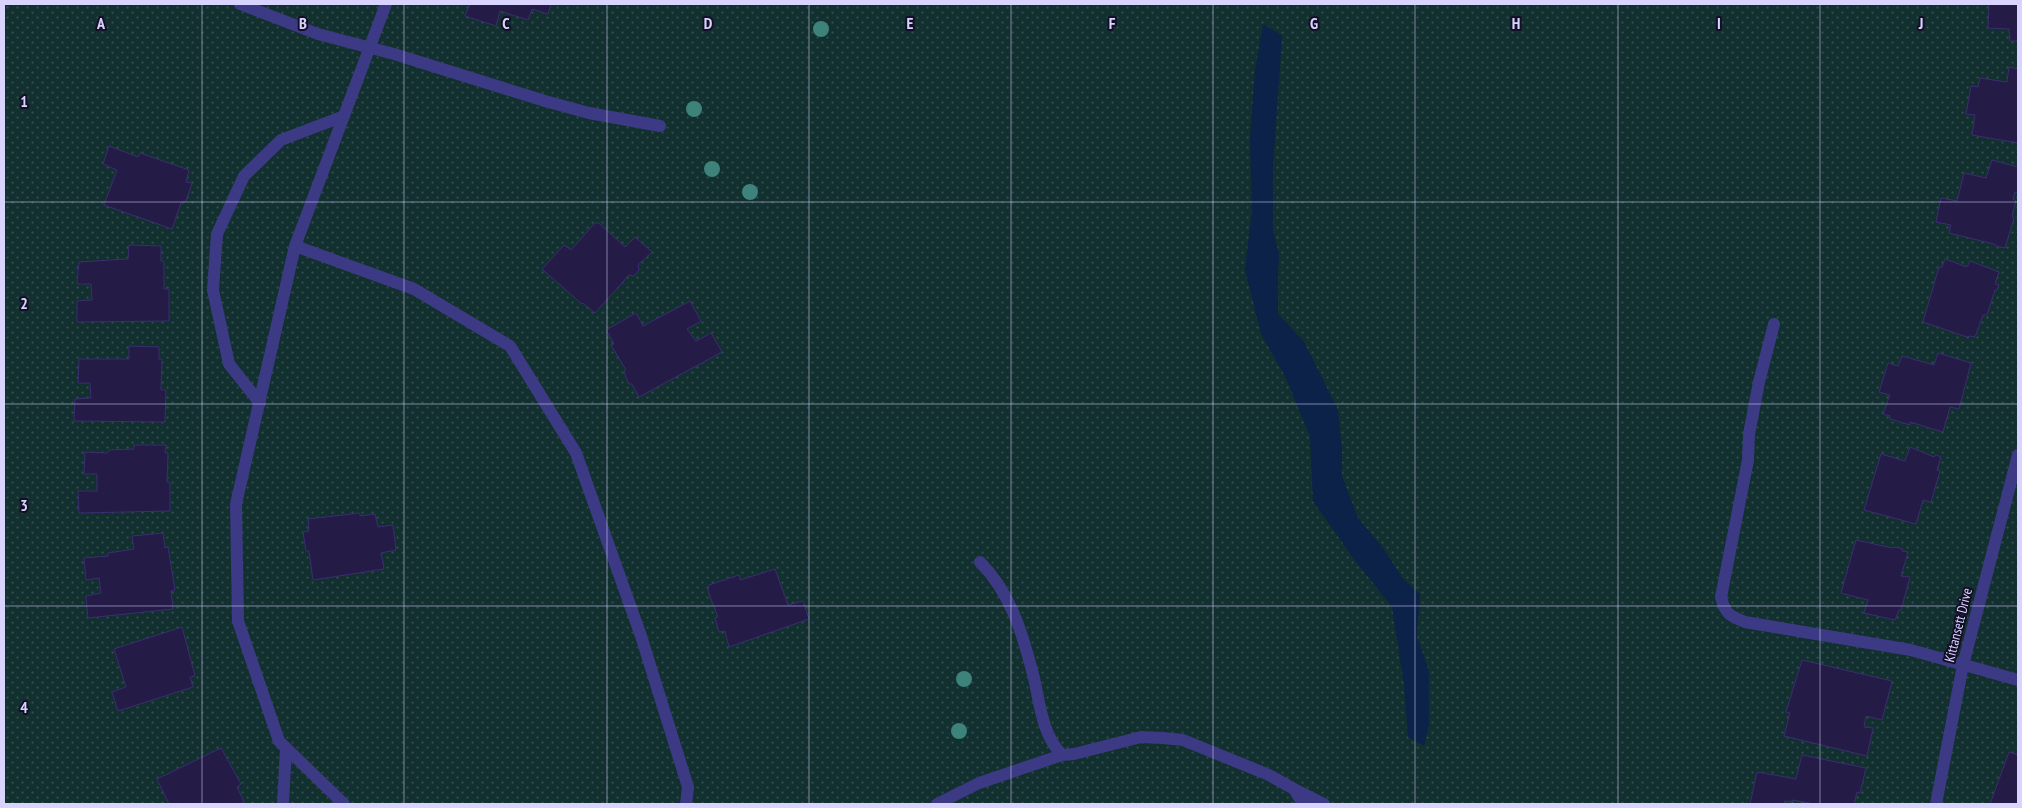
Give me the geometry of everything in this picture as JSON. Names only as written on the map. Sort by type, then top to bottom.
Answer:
[{"type":"street","points":[[240,4],[318,34],[562,106],[660,126]]},
{"type":"street","points":[[344,804],[279,741],[238,621],[236,504],[295,246],[386,4]]},
{"type":"street","points":[[260,403],[229,364],[213,290],[217,234],[244,176],[281,140],[344,116]]},
{"type":"street","points":[[295,246],[414,289],[510,346],[576,453],[641,636],[688,787],[686,804]]},
{"type":"street","points":[[1774,324],[1759,382],[1749,434],[1748,460],[1721,597],[1724,609],[1732,617],[1745,622],[1890,646],[2018,680]]},
{"type":"street","name":"Kittansett Drive","points":[[1936,804],[1963,665],[2018,455]]},
{"type":"street","points":[[980,562],[994,576],[1008,600],[1018,624],[1034,678],[1042,718],[1053,745],[1062,755]]},
{"type":"street","points":[[937,804],[979,783],[1062,755],[1141,737],[1183,740],[1269,775],[1324,804]]},
{"type":"street","points":[[283,804],[286,748]]},
{"type":"street","points":[[1294,788],[1303,804]]},
{"type":"green space","points":[[4,4],[2018,4],[2018,804],[4,804]]},
{"type":"water","points":[[1263,24],[1282,36],[1273,164],[1273,231],[1279,254],[1278,314],[1304,342],[1338,410],[1342,450],[1342,476],[1358,518],[1383,548],[1403,579],[1420,594],[1417,637],[1429,671],[1429,725],[1424,746],[1408,737],[1404,684],[1392,607],[1354,559],[1313,501],[1310,436],[1286,378],[1261,334],[1245,269],[1252,211],[1250,138],[1255,71]]},
{"type":"building","points":[[470,4],[551,4],[548,14],[532,9],[528,20],[500,11],[496,26],[465,16]]},
{"type":"building","points":[[1989,4],[2018,4],[2018,41],[2010,41],[2009,29],[1988,28]]},
{"type":"building","points":[[2009,67],[2018,69],[2018,143],[1972,135],[1975,115],[1966,114],[1971,86],[1978,87],[1980,78],[2007,82]]},
{"type":"building","points":[[109,146],[138,157],[140,153],[189,170],[186,182],[192,183],[186,201],[181,203],[172,229],[104,205],[117,170],[103,164]]},
{"type":"building","points":[[1992,160],[2018,167],[2018,193],[2015,192],[2013,199],[2016,201],[2012,216],[2014,218],[2005,248],[1949,233],[1951,225],[1936,222],[1941,198],[1957,201],[1964,173],[1986,178]]},
{"type":"building","points":[[595,223],[599,223],[625,247],[635,237],[652,252],[638,265],[639,270],[634,276],[629,275],[595,313],[542,269],[564,245],[571,250]]},
{"type":"building","points":[[129,245],[161,246],[161,261],[164,262],[164,289],[169,289],[169,321],[77,322],[77,301],[92,300],[91,284],[77,284],[79,262],[128,259]]},
{"type":"building","points":[[1945,259],[1967,267],[1970,261],[1999,272],[1995,284],[1999,285],[1997,290],[1995,290],[1987,315],[1983,315],[1975,337],[1967,337],[1923,322],[1939,267],[1942,267]]},
{"type":"building","points":[[690,301],[701,321],[687,329],[696,341],[711,333],[722,352],[639,397],[632,384],[629,384],[624,372],[626,370],[611,345],[614,344],[606,330],[636,313],[643,326]]},
{"type":"building","points":[[129,346],[159,347],[159,359],[162,359],[161,390],[166,390],[165,422],[74,421],[75,399],[91,398],[90,383],[78,383],[79,359],[129,359]]},
{"type":"building","points":[[1938,353],[1971,363],[1959,409],[1950,407],[1943,432],[1910,422],[1910,425],[1890,419],[1890,416],[1883,414],[1890,395],[1879,392],[1888,363],[1898,366],[1902,356],[1934,365]]},
{"type":"building","points":[[134,445],[166,445],[165,453],[168,453],[167,482],[170,483],[170,511],[79,513],[78,491],[97,491],[97,474],[84,474],[85,452],[107,453],[110,450],[134,449]]},
{"type":"building","points":[[1910,447],[1934,457],[1936,455],[1941,457],[1937,470],[1940,471],[1931,502],[1923,500],[1916,524],[1864,510],[1881,454],[1905,461]]},
{"type":"building","points":[[360,513],[360,516],[375,514],[378,527],[393,525],[396,550],[381,553],[384,569],[313,580],[309,551],[306,551],[303,532],[309,531],[308,519]]},
{"type":"building","points":[[163,533],[165,548],[168,547],[175,590],[171,591],[173,609],[88,618],[86,596],[101,593],[99,578],[86,580],[84,558],[108,556],[108,553],[134,549],[132,536]]},
{"type":"building","points":[[1856,540],[1903,549],[1902,551],[1908,552],[1901,576],[1910,577],[1901,610],[1899,610],[1895,620],[1864,613],[1868,600],[1841,593]]},
{"type":"building","points":[[775,569],[788,605],[803,601],[809,619],[729,647],[725,631],[719,632],[715,618],[718,617],[708,591],[709,585],[739,575],[740,580]]},
{"type":"building","points":[[182,627],[195,676],[190,677],[193,687],[118,711],[112,692],[126,687],[114,649]]},
{"type":"building","points":[[1802,660],[1892,681],[1882,720],[1866,716],[1864,727],[1873,728],[1867,756],[1784,736],[1790,713],[1786,712]]},
{"type":"building","points":[[221,748],[241,784],[237,787],[244,802],[240,804],[169,804],[157,779]]},
{"type":"building","points":[[2009,752],[2018,755],[2018,804],[1990,804]]},
{"type":"building","points":[[1802,755],[1866,768],[1860,793],[1857,792],[1854,804],[1815,804],[1792,800],[1792,802],[1785,801],[1784,804],[1750,804],[1757,772],[1796,779]]}]
